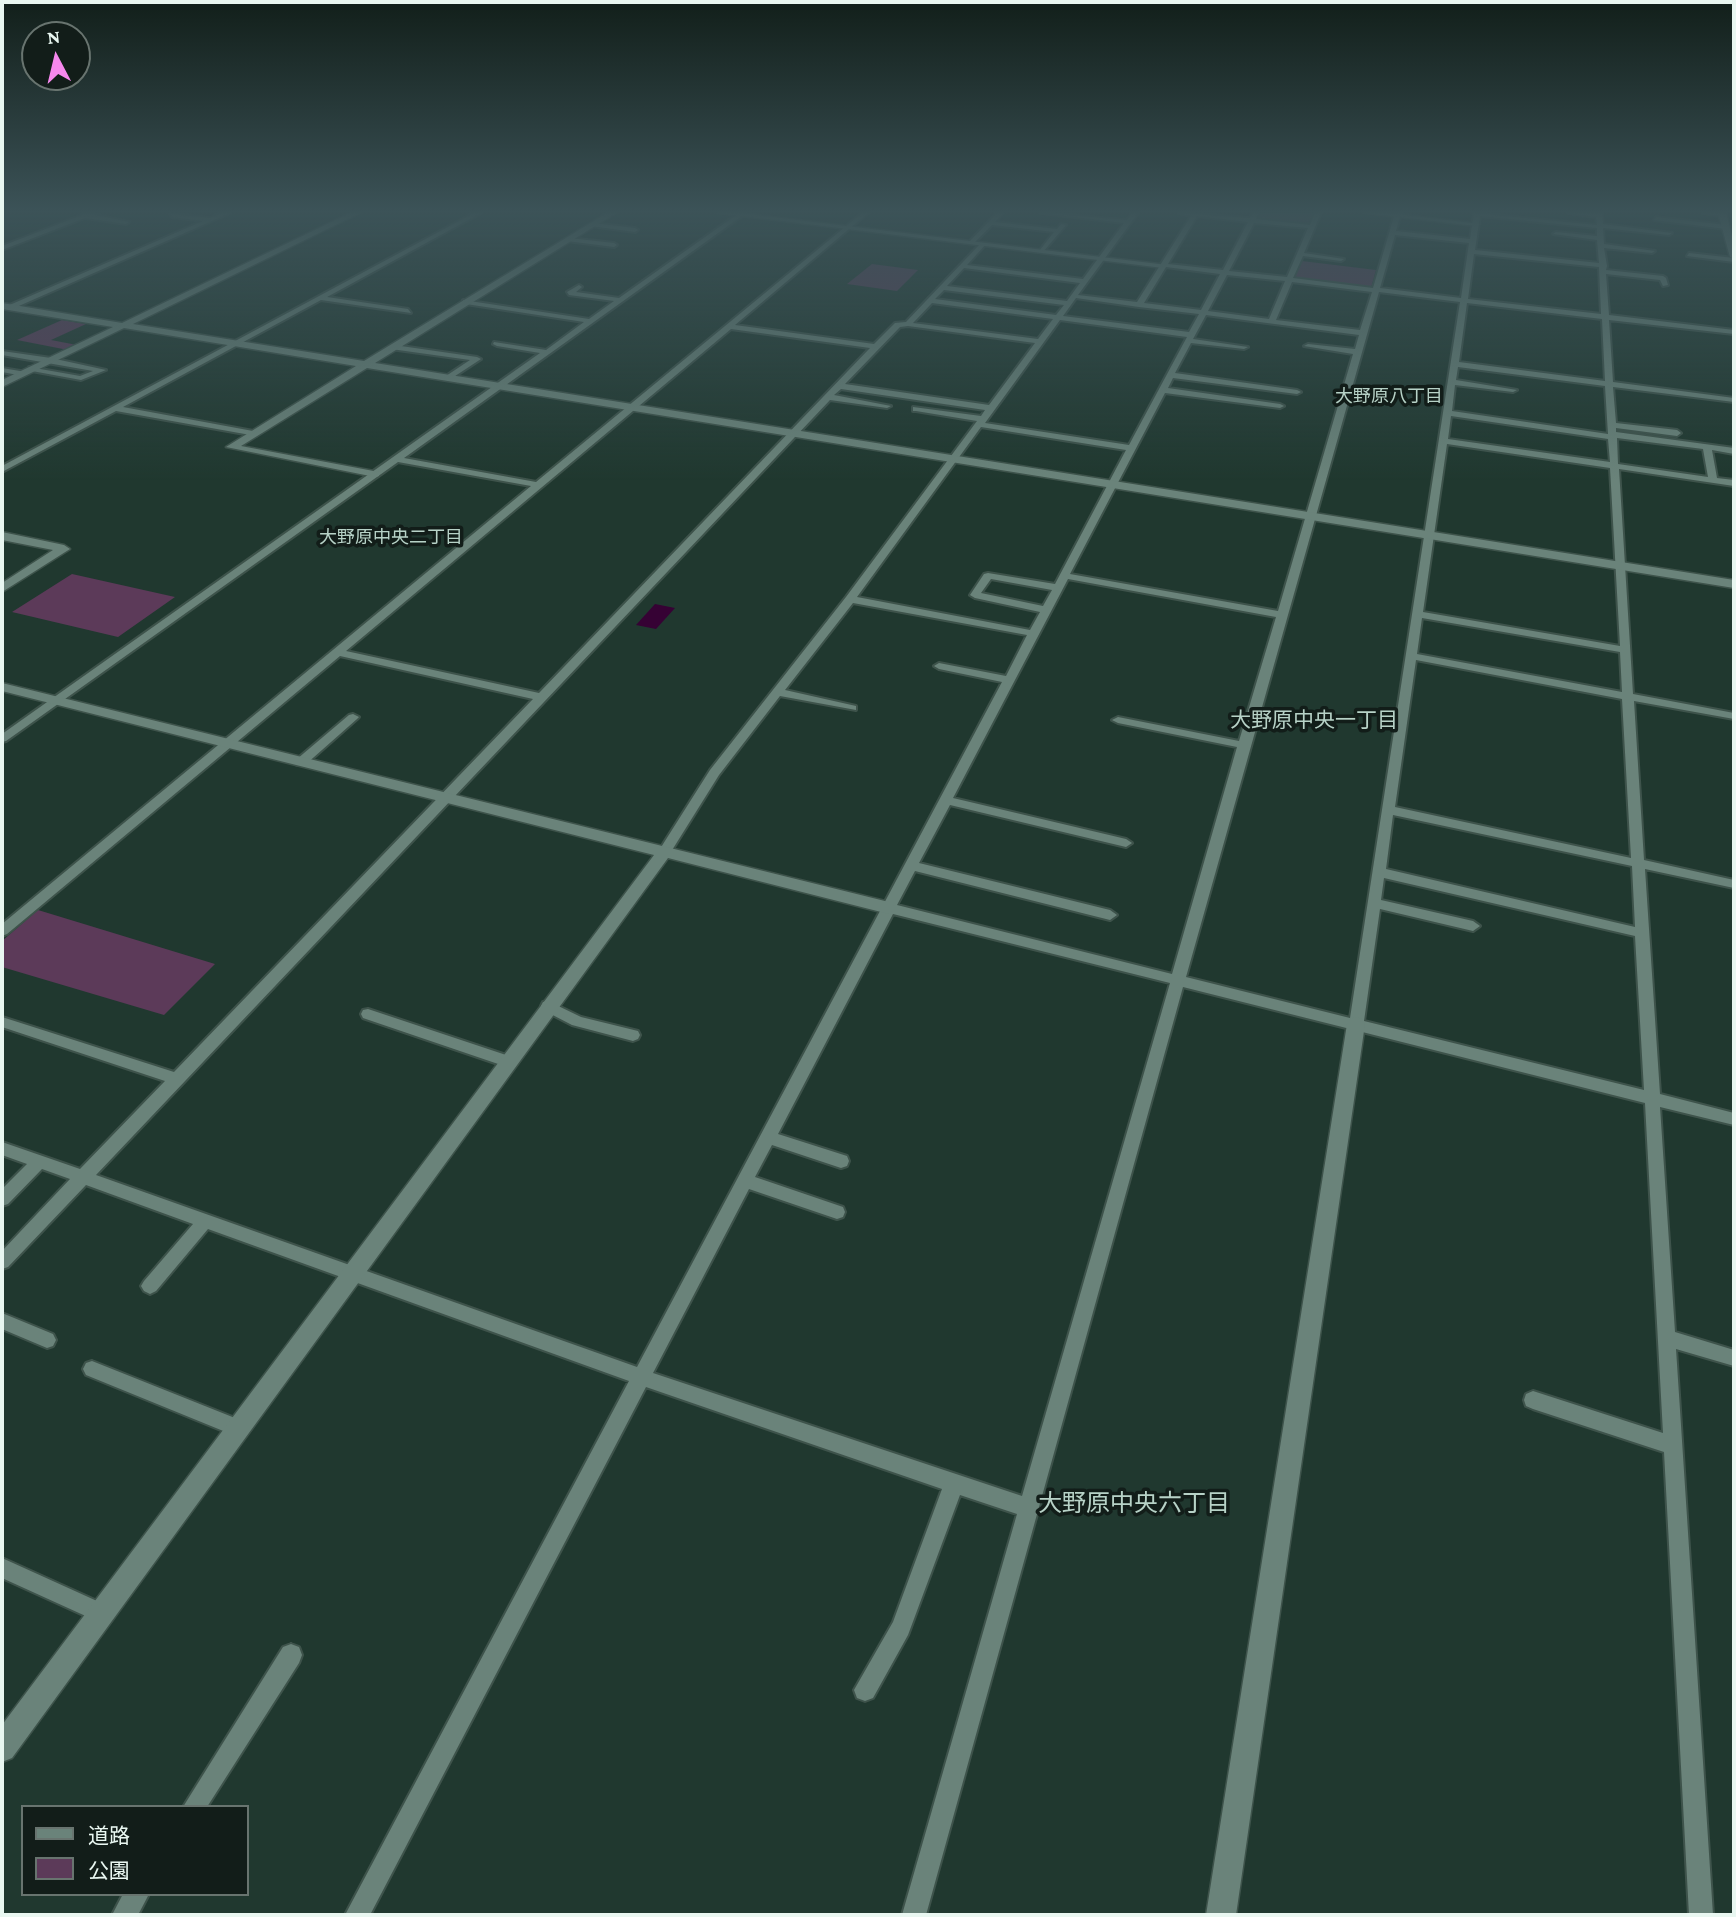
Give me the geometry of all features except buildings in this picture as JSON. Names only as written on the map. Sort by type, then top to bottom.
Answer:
[{"type":"street","points":[[2,384],[171,302]]},
{"type":"street","points":[[2,469],[312,302]]},
{"type":"street","points":[[350,302],[408,311]]},
{"type":"street","points":[[375,474],[231,447],[465,302]]},
{"type":"street","points":[[469,302],[590,321]]},
{"type":"street","points":[[2,739],[616,302]]},
{"type":"street","points":[[2,931],[757,302]]},
{"type":"street","points":[[908,324],[930,302]]},
{"type":"street","points":[[943,302],[1058,317],[1244,347]]},
{"type":"street","points":[[2,1748],[664,852],[714,773],[850,600],[1069,302]]},
{"type":"street","points":[[1104,302],[1364,333]]},
{"type":"street","points":[[357,1915],[1209,302]]},
{"type":"street","points":[[1271,322],[1279,302]]},
{"type":"street","points":[[914,1915],[1244,745],[1373,302]]},
{"type":"street","points":[[1221,1915],[1465,302]]},
{"type":"street","points":[[1477,302],[1734,332]]},
{"type":"street","points":[[1605,302],[1701,1915]]},
{"type":"street","points":[[4,308],[1734,584]]},
{"type":"street","points":[[2,1262],[898,325],[908,324],[1040,341]]},
{"type":"street","points":[[729,326],[876,347]]},
{"type":"street","points":[[497,344],[546,352]]},
{"type":"street","points":[[1308,346],[1358,352]]},
{"type":"street","points":[[394,347],[477,359],[449,378]]},
{"type":"street","points":[[2,353],[102,370],[81,378],[2,370]]},
{"type":"street","points":[[1454,365],[1734,400]]},
{"type":"street","points":[[1175,366],[1226,373]]},
{"type":"street","points":[[1171,375],[1297,392]]},
{"type":"street","points":[[1452,382],[1513,390]]},
{"type":"street","points":[[839,386],[990,408]]},
{"type":"street","points":[[1163,390],[1280,406]]},
{"type":"street","points":[[828,397],[887,406]]},
{"type":"street","points":[[114,408],[253,434]]},
{"type":"street","points":[[916,409],[1131,448]]},
{"type":"street","points":[[1447,414],[1613,432],[1734,451]]},
{"type":"street","points":[[1613,432],[1677,433]]},
{"type":"street","points":[[1443,441],[1734,483]]},
{"type":"street","points":[[1707,448],[1713,480]]},
{"type":"street","points":[[396,459],[538,485]]},
{"type":"street","points":[[2,536],[64,549],[2,588]]},
{"type":"street","points":[[1046,610],[975,595],[988,576],[1061,582],[1283,615]]},
{"type":"street","points":[[850,600],[1032,634]]},
{"type":"street","points":[[1417,614],[1625,650]]},
{"type":"street","points":[[338,652],[541,697]]},
{"type":"street","points":[[1412,656],[1734,716]]},
{"type":"street","points":[[939,666],[1008,680]]},
{"type":"street","points":[[2,687],[1734,1119]]},
{"type":"street","points":[[778,692],[852,708]]},
{"type":"street","points":[[301,762],[353,717]]},
{"type":"street","points":[[1118,720],[1244,745]]},
{"type":"street","points":[[945,800],[1126,843]]},
{"type":"street","points":[[1389,810],[1734,884]]},
{"type":"street","points":[[913,866],[1110,915]]},
{"type":"street","points":[[1379,872],[1642,933]]},
{"type":"street","points":[[1374,904],[1473,926]]},
{"type":"street","points":[[548,1006],[577,1021],[633,1035]]},
{"type":"street","points":[[368,1014],[508,1061]]},
{"type":"street","points":[[2,1022],[176,1078]]},
{"type":"street","points":[[767,1137],[841,1161]]},
{"type":"street","points":[[2,1148],[641,1377],[1030,1509]]},
{"type":"street","points":[[2,1199],[39,1162]]},
{"type":"street","points":[[744,1180],[837,1212]]},
{"type":"street","points":[[150,1286],[205,1221]]},
{"type":"street","points":[[2,1321],[47,1340]]},
{"type":"street","points":[[1667,1338],[1734,1358]]},
{"type":"street","points":[[92,1369],[238,1428]]},
{"type":"street","points":[[1533,1400],[1673,1446]]},
{"type":"street","points":[[865,1690],[901,1628],[954,1483]]},
{"type":"street","points":[[2,1568],[102,1612]]},
{"type":"street","points":[[195,1805],[291,1655]]},
{"type":"street","points":[[124,1915],[136,1896]]},
{"type":"green space","points":[[62,320],[86,324],[51,340],[77,345],[68,350],[17,340]]},
{"type":"green space","points":[[72,574],[175,597],[118,637],[12,612]]},
{"type":"green space","points":[[38,910],[215,964],[164,1015],[2,967],[2,941]]},
{"type":"shaded area","points":[[655,604],[675,608],[656,629],[636,625]]},
{"type":"district","name":"大野原八丁目","points":[[1389,396]]},
{"type":"district","name":"大野原中央二丁目","points":[[391,537]]},
{"type":"district","name":"大野原中央一丁目","points":[[1314,721]]},
{"type":"district","name":"大野原中央六丁目","points":[[1134,1504]]}]
